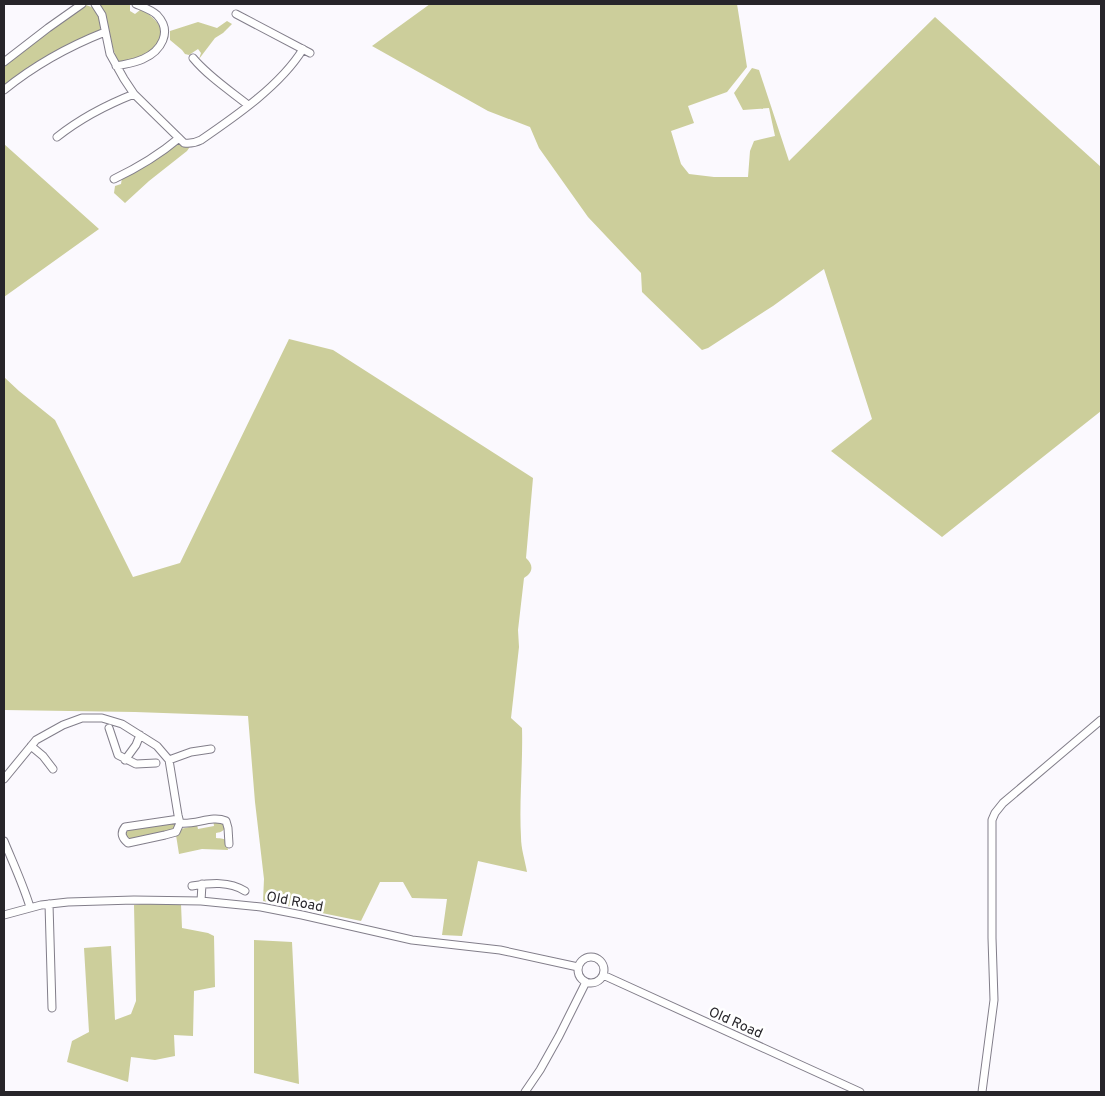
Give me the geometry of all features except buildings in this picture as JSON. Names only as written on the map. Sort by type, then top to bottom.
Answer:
[{"type":"street","points":[[4,62],[82,4]]},
{"type":"street","points":[[95,4],[102,16],[110,54],[134,94],[184,143],[189,144],[195,143],[229,121],[288,71],[306,51],[236,14]]},
{"type":"street","points":[[116,66],[142,60],[155,52],[164,39],[165,33],[161,20],[150,10],[136,4]]},
{"type":"street","points":[[4,90],[45,60],[105,32]]},
{"type":"street","points":[[193,58],[248,105]]},
{"type":"street","points":[[58,136],[90,114],[134,94]]},
{"type":"street","points":[[114,179],[143,164],[179,138]]},
{"type":"street","points":[[4,779],[36,740],[63,725],[82,718],[102,718],[122,724],[140,735],[157,746],[169,760],[180,821],[176,832],[128,843],[123,839],[122,834],[125,827],[180,821],[193,823],[220,818],[226,821],[229,844]]},
{"type":"street","points":[[982,1092],[994,1000],[992,820],[1003,803],[1101,720]]},
{"type":"street","points":[[108,728],[118,755],[136,764],[156,763]]},
{"type":"street","points":[[125,760],[136,745],[140,735]]},
{"type":"street","points":[[31,746],[43,756],[53,769]]},
{"type":"street","points":[[169,760],[191,752],[211,749]]},
{"type":"street","points":[[4,842],[30,907]]},
{"type":"street","points":[[192,886],[219,883],[236,886],[246,891]]},
{"type":"street","points":[[201,901],[202,884]]},
{"type":"street","name":"Old Road","points":[[4,915],[30,907],[49,904],[134,900],[201,901],[261,907],[412,940],[500,950],[578,966]]},
{"type":"street","points":[[49,904],[52,1008]]},
{"type":"street","points":[[587,958],[596,958],[603,967],[603,975],[596,982],[586,982],[580,978],[578,966],[587,958]]},
{"type":"street","name":"Old Road","points":[[603,975],[860,1092]]},
{"type":"street","points":[[525,1092],[559,1036],[586,982]]},
{"type":"green space","points":[[99,4],[129,4],[130,11],[135,14],[143,10],[159,25],[162,34],[160,40],[145,55],[120,62],[117,60]]},
{"type":"green space","points":[[430,4],[737,4],[747,67],[727,92],[688,106],[694,123],[671,131],[681,164],[689,174],[714,177],[748,177],[750,151],[754,141],[775,136],[769,108],[743,110],[734,93],[752,68],[759,70],[789,161],[935,17],[1101,167],[1101,411],[942,537],[831,451],[872,419],[824,269],[773,306],[702,350],[642,292],[641,273],[588,217],[539,148],[530,127],[488,111],[372,46]]},
{"type":"green space","points":[[86,5],[94,8],[100,18],[100,30],[4,87],[4,65],[52,28]]},
{"type":"green space","points":[[227,21],[232,24],[215,38],[199,59],[201,53],[198,49],[189,55],[185,54],[170,40],[170,31],[198,22],[217,28]]},
{"type":"green space","points":[[179,141],[191,145],[187,151],[125,203],[114,193],[115,186],[121,184],[122,178]]},
{"type":"green space","points":[[4,144],[99,229],[4,297]]},
{"type":"green space","points":[[289,339],[333,350],[533,478],[526,558],[530,563],[531,571],[524,578],[511,718],[522,728],[521,823],[522,846],[527,872],[478,861],[462,936],[442,935],[447,899],[412,898],[403,882],[380,882],[361,921],[263,901],[264,879],[248,716],[4,710],[4,377],[55,420],[133,577],[180,563]]},
{"type":"green space","points":[[213,819],[224,822],[224,830],[216,833],[216,838],[226,840],[228,850],[202,849],[179,854],[176,835],[181,829],[197,825],[198,829],[214,826]]},
{"type":"green space","points":[[173,823],[174,828],[171,830],[129,839],[125,835],[126,830]]},
{"type":"green space","points":[[181,904],[182,928],[214,936],[215,987],[194,991],[193,1036],[174,1035],[175,1056],[155,1060],[131,1057],[128,1082],[67,1062],[72,1041],[89,1032],[84,948],[111,946],[115,1020],[131,1014],[136,1001],[134,905]]},
{"type":"green space","points":[[254,940],[292,942],[299,1084],[254,1073]]}]
